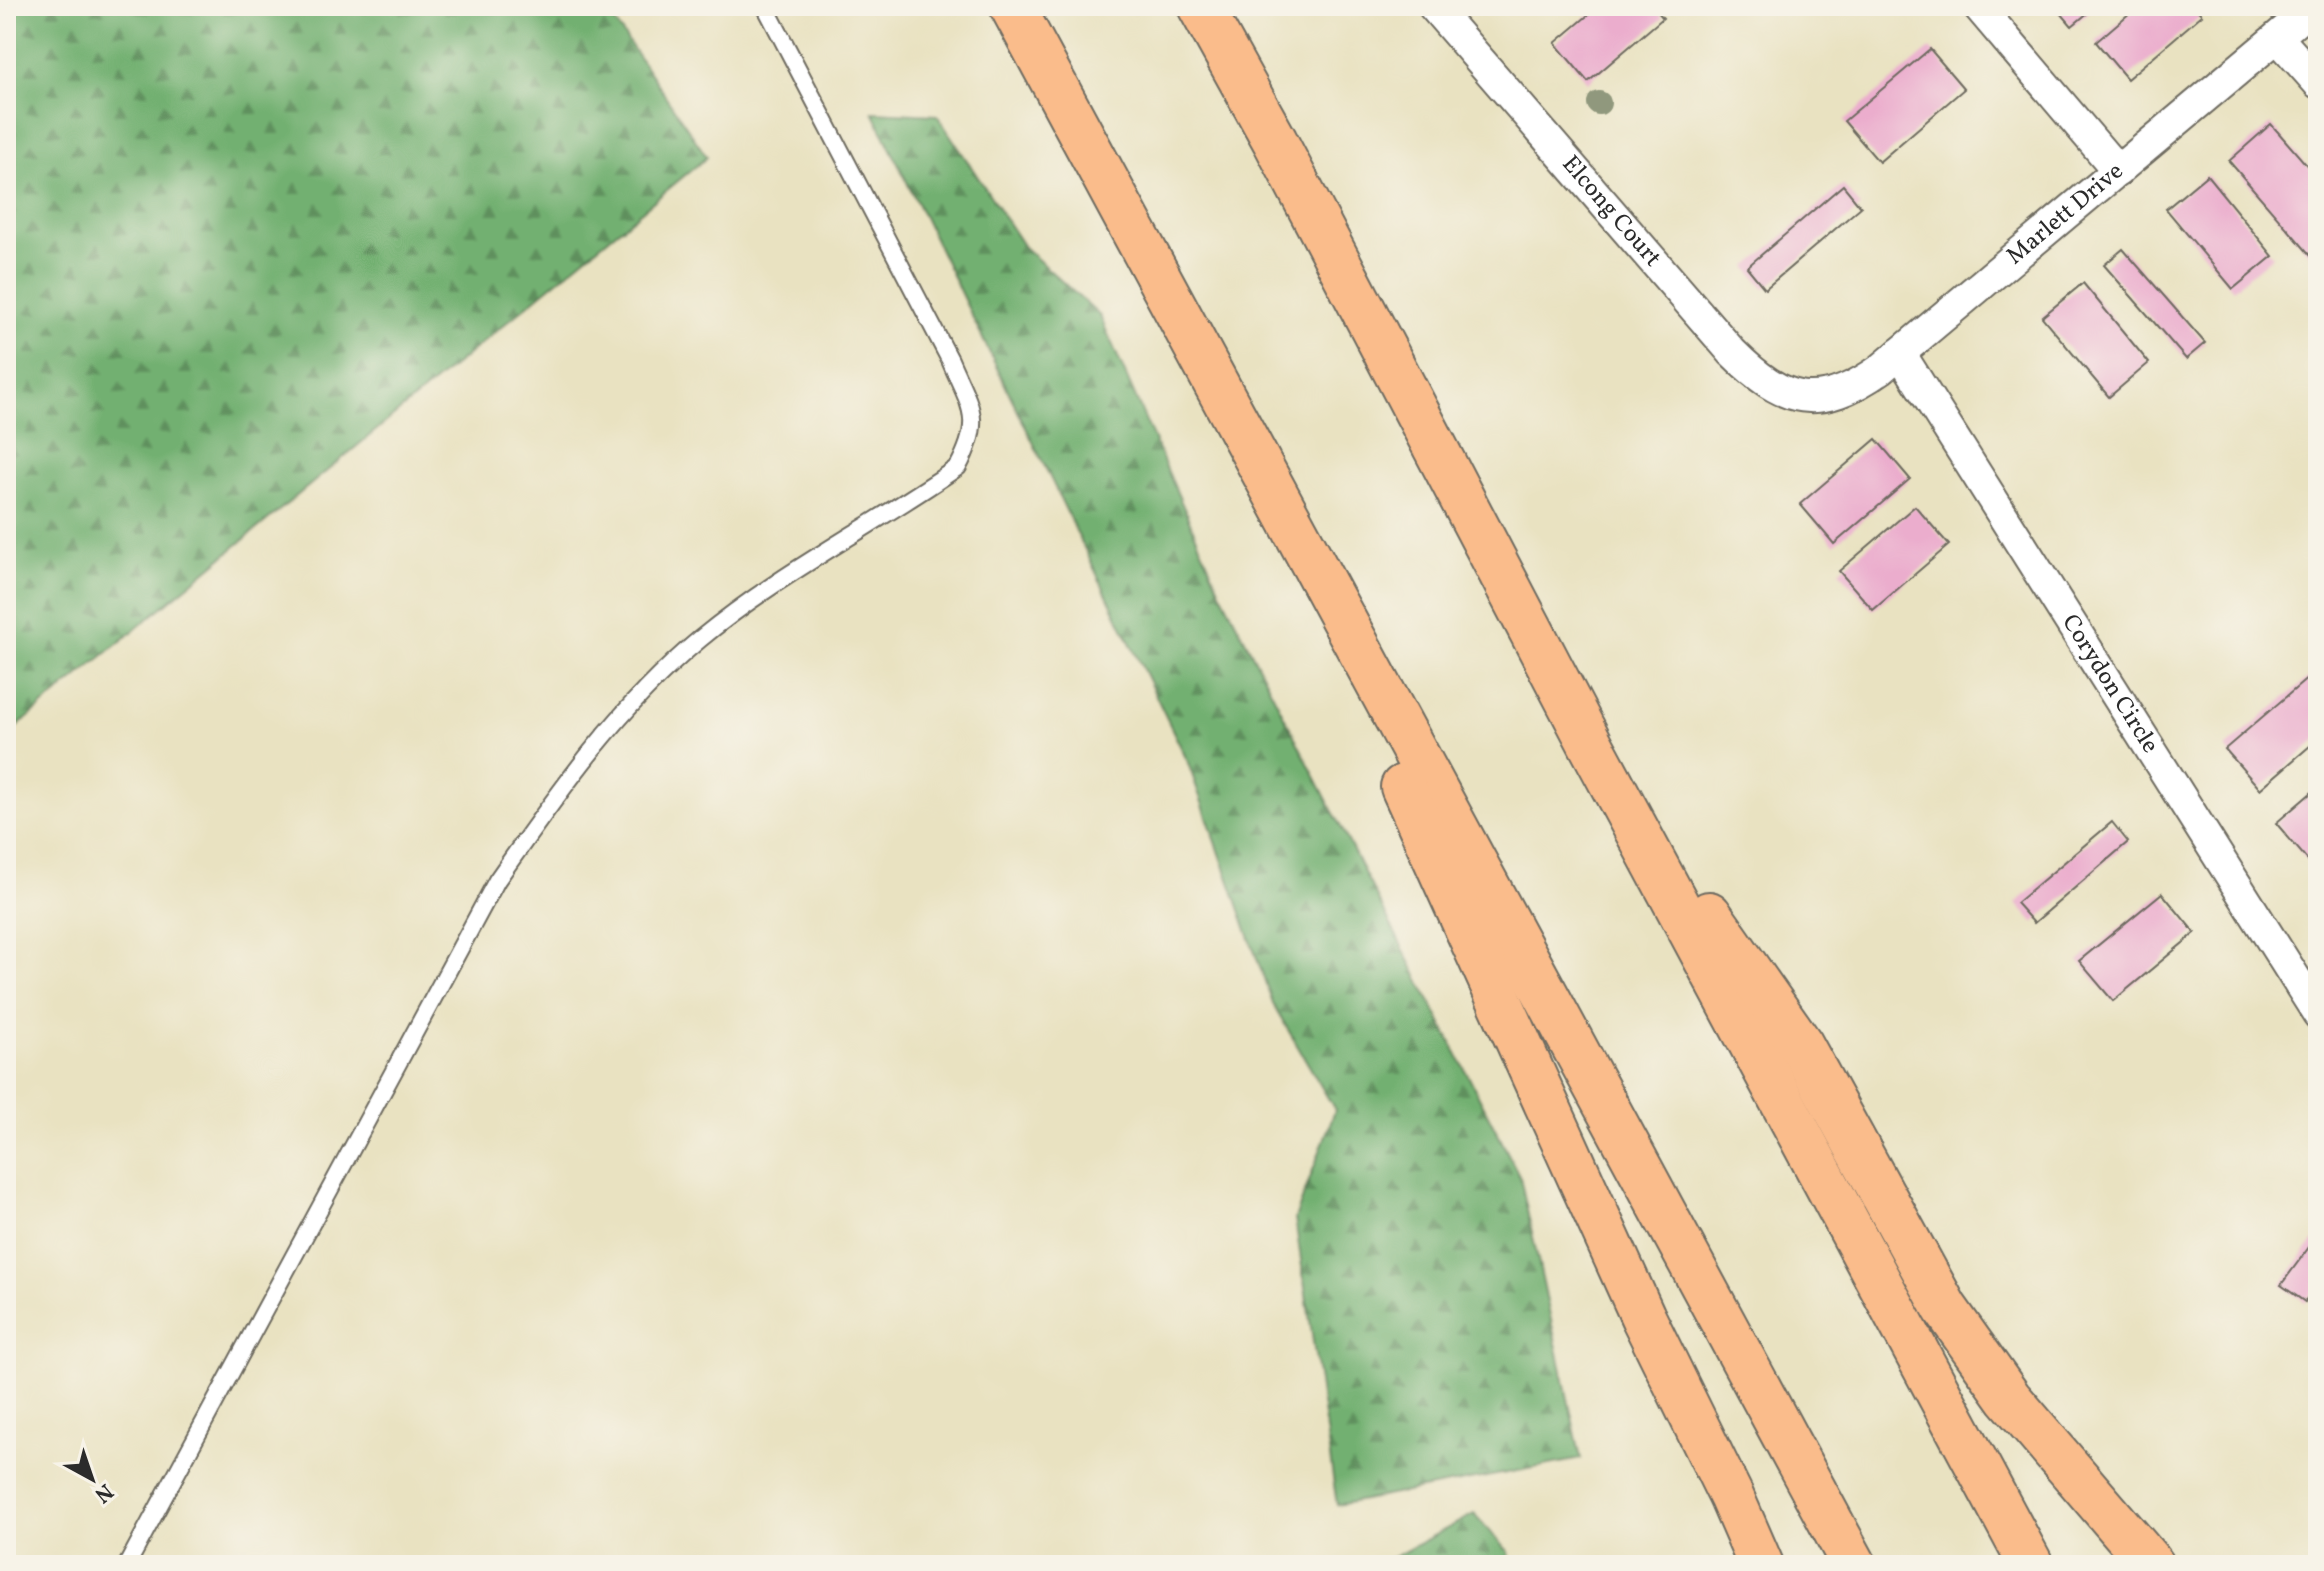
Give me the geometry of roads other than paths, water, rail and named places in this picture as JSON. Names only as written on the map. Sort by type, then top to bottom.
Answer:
[{"type":"highway","points":[[1012,6],[1854,1565]]},
{"type":"highway","points":[[1200,6],[1275,141],[1592,747],[2031,1565]]},
{"type":"highway","points":[[1269,485],[1643,1317],[1731,1496],[1761,1565]]},
{"type":"highway","points":[[1592,747],[1801,1045],[1945,1308],[2009,1398],[2152,1565]]},
{"type":"street","name":"Elcong Court","points":[[1433,6],[1732,352],[1767,384],[1782,392],[1804,397]]},
{"type":"street","points":[[1978,6],[2118,171]]},
{"type":"street","name":"Marlett Drive","points":[[1804,397],[1836,393],[1861,383],[2314,6]]},
{"type":"street","points":[[2278,38],[2318,83]]},
{"type":"street","name":"Corydon Circle","points":[[1900,353],[2318,1014]]},
{"type":"lane","points":[[127,1565],[497,880],[570,777],[630,705],[700,640],[775,583],[958,467],[971,441],[973,415],[950,360],[765,6]]}]
